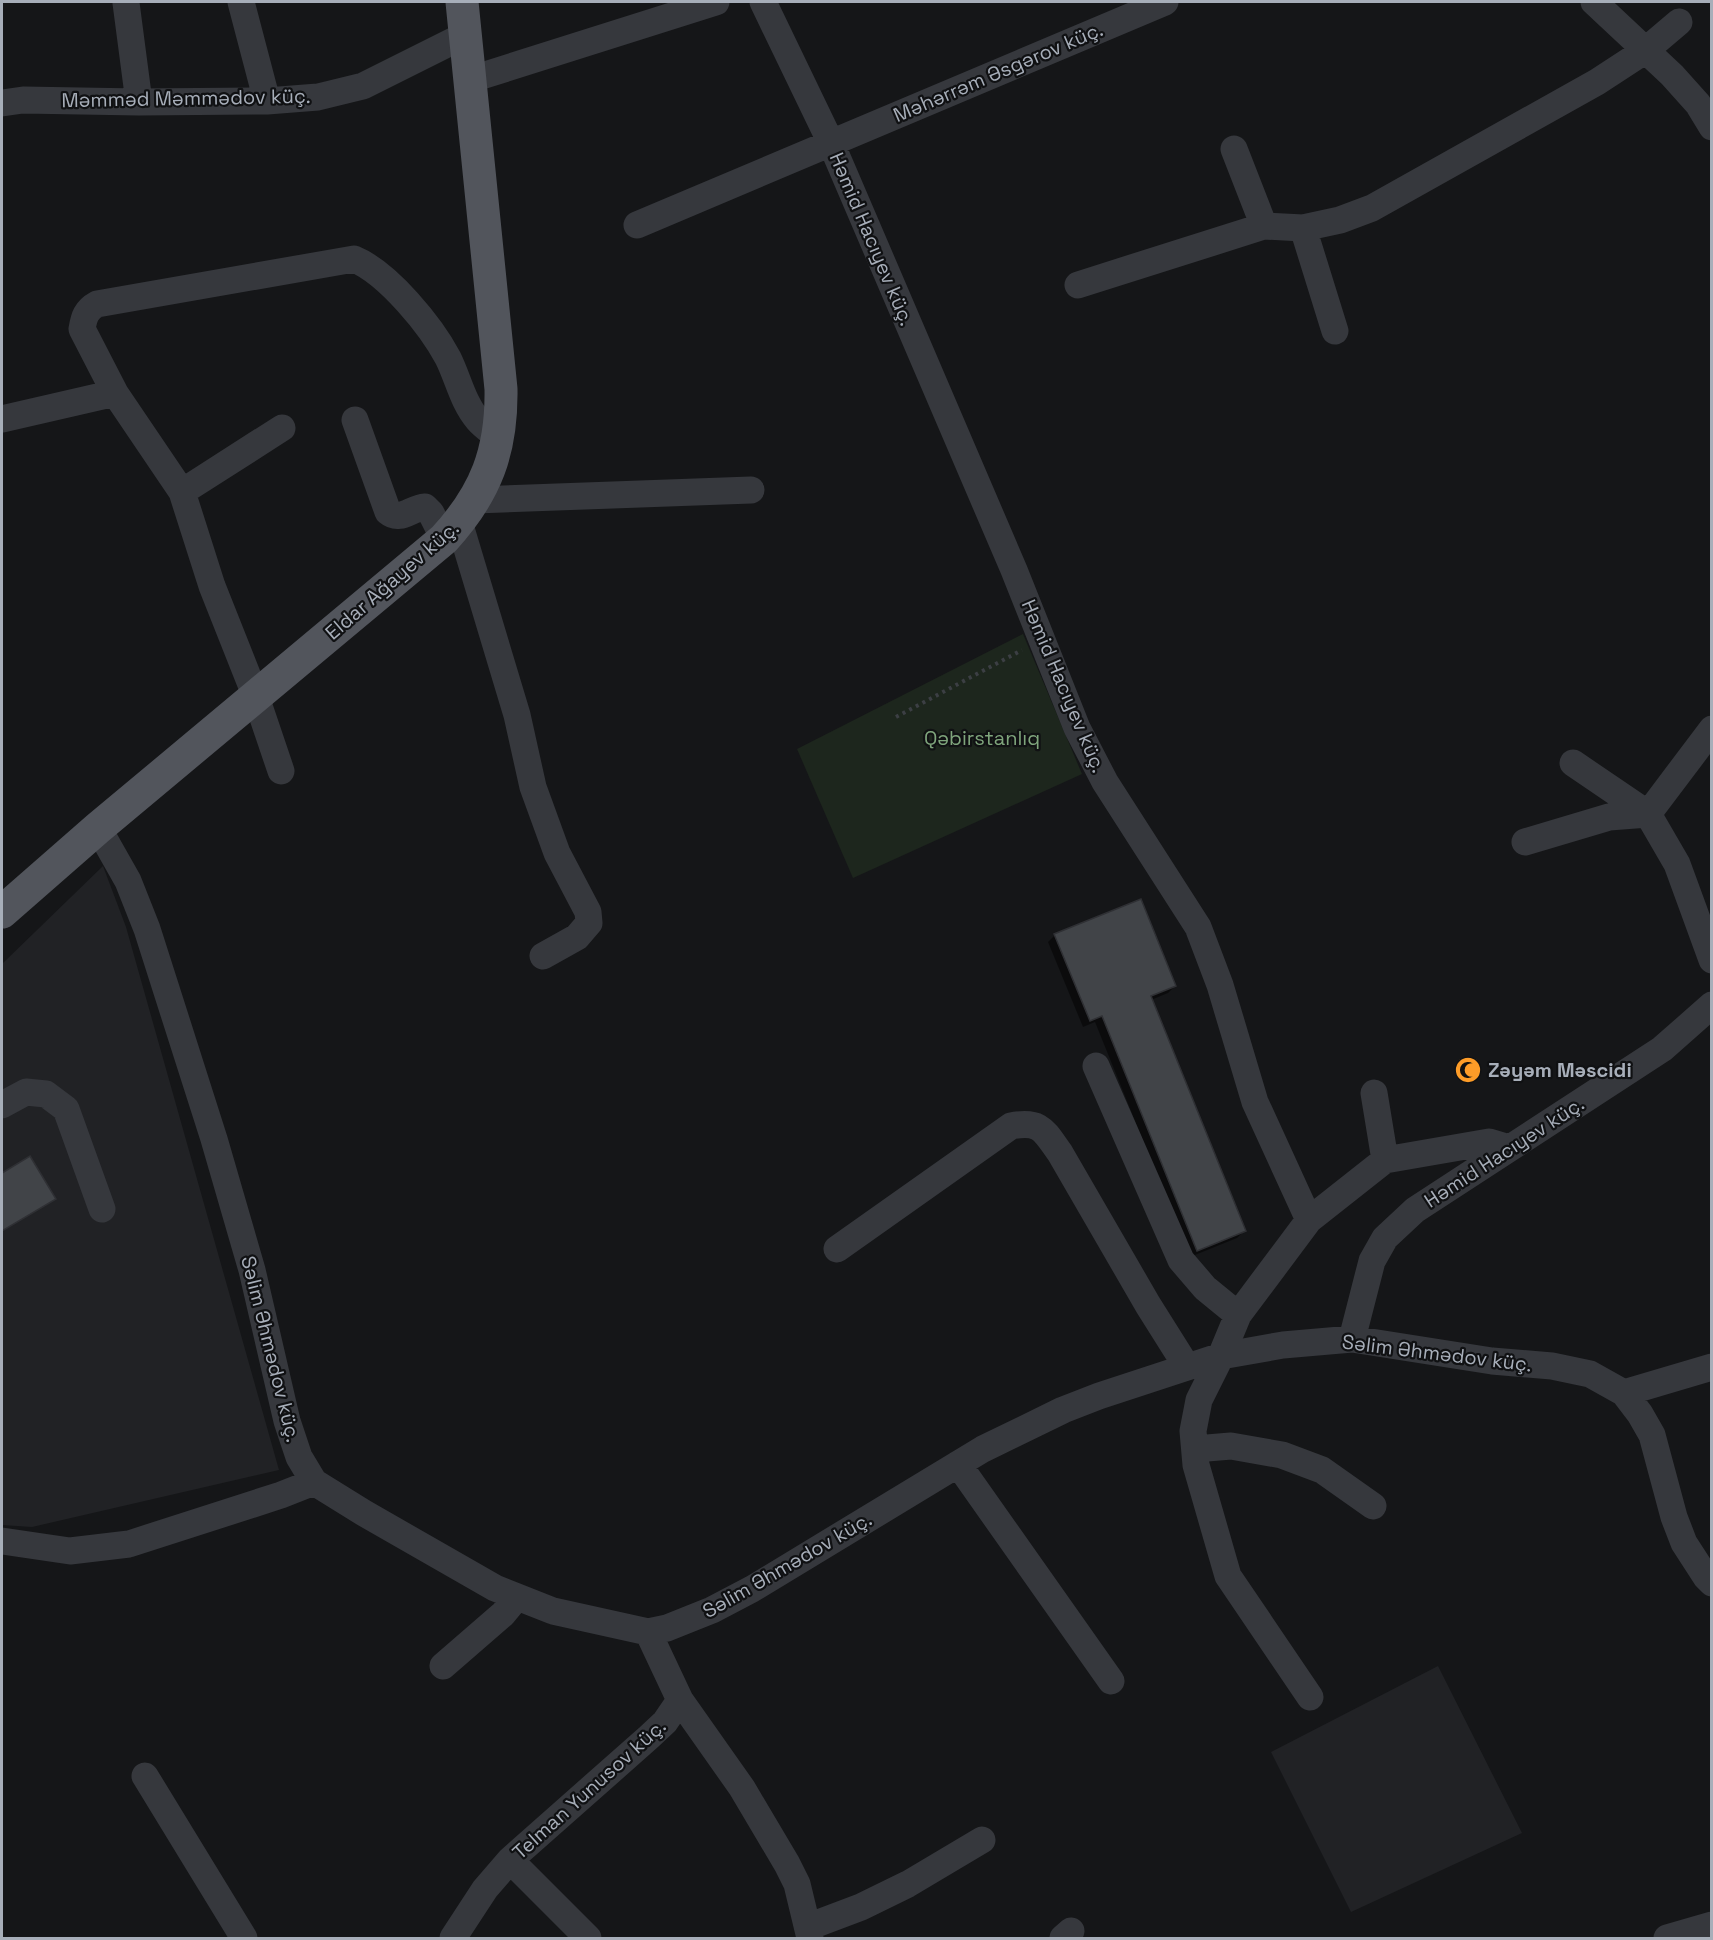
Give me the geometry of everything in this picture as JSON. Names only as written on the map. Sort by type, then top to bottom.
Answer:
[{"type":"main road","name":"Eldar Ağayev küç.","points":[[2,912],[98,828],[256,697],[459,520],[487,474],[499,438],[501,389],[462,2]]},
{"type":"street","points":[[241,2],[267,101]]},
{"type":"street","name":"Həmid Hacıyev küç.","points":[[763,2],[831,143],[1005,548],[1077,728],[1105,782],[1198,927],[1220,985],[1255,1102],[1309,1220]]},
{"type":"street","name":"Məhərrəm Əsgərov küç.","points":[[637,225],[1165,2]]},
{"type":"street","points":[[1594,2],[1646,50],[1698,104],[1712,127]]},
{"type":"street","points":[[126,3],[139,102]]},
{"type":"street","points":[[469,80],[708,3]]},
{"type":"street","points":[[1078,285],[1264,226],[1303,228],[1340,220],[1372,208],[1597,82],[1646,50],[1679,22]]},
{"type":"street","name":"Məmməd Məmmədov küç.","points":[[2,103],[24,100],[267,101],[318,97],[363,86],[465,35]]},
{"type":"street","points":[[1234,149],[1264,226]]},
{"type":"street","points":[[1303,228],[1335,331]]},
{"type":"street","points":[[281,771],[256,697],[212,586],[182,492],[115,393],[82,329],[83,318],[88,309],[97,304],[354,259],[368,265],[418,313],[447,357],[468,404],[478,420],[499,438]]},
{"type":"street","points":[[2,419],[115,393]]},
{"type":"street","points":[[355,420],[388,512],[393,516],[401,516],[417,508],[425,507],[431,513],[459,520],[751,490]]},
{"type":"street","points":[[182,492],[282,428]]},
{"type":"street","points":[[459,520],[517,715],[534,787],[557,853],[588,912],[589,923],[577,937],[543,956]]},
{"type":"street","points":[[1524,842],[1609,817],[1648,814],[1712,729]]},
{"type":"street","points":[[1573,763],[1648,814],[1677,864],[1712,960]]},
{"type":"street","name":"Səlim Əhmədov küç.","points":[[98,828],[128,881],[147,929],[214,1139],[252,1270],[287,1421],[299,1457],[314,1482],[428,1551],[495,1588],[553,1611],[648,1632],[667,1628],[712,1610],[752,1589],[958,1464],[1017,1431],[1063,1410],[1099,1395],[1221,1356],[1283,1345],[1352,1339],[1492,1361],[1552,1366],[1590,1374],[1624,1393],[1652,1435],[1674,1517],[1684,1543],[1712,1583]]},
{"type":"street","name":"Həmid Hacıyev küç.","points":[[1352,1339],[1372,1261],[1385,1238],[1415,1210],[1662,1049],[1712,1005]]},
{"type":"street","points":[[1096,1066],[1181,1260],[1205,1288],[1238,1315]]},
{"type":"street","points":[[2,1105],[26,1092],[46,1094],[66,1109],[102,1209]]},
{"type":"street","points":[[1374,1093],[1385,1160]]},
{"type":"street","points":[[837,1249],[1011,1126],[1028,1123],[1044,1130],[1060,1153],[1148,1305],[1187,1367]]},
{"type":"street","points":[[1310,1697],[1228,1576],[1196,1465],[1193,1431],[1199,1400],[1238,1315],[1309,1220],[1385,1160],[1490,1142],[1509,1148]]},
{"type":"street","points":[[1624,1393],[1712,1367]]},
{"type":"street","points":[[1195,1449],[1231,1446],[1282,1455],[1322,1470],[1373,1506]]},
{"type":"street","points":[[958,1464],[1111,1681]]},
{"type":"street","points":[[2,1541],[70,1551],[129,1544],[281,1495],[314,1482]]},
{"type":"street","points":[[443,1666],[503,1614],[517,1597]]},
{"type":"street","name":"Telman Yunusov küç.","points":[[453,1938],[485,1889],[510,1860],[665,1722],[680,1700],[648,1632]]},
{"type":"street","points":[[680,1700],[741,1788],[787,1864],[797,1884],[809,1933],[908,1884],[982,1840]]},
{"type":"street","points":[[145,1776],[244,1938]]},
{"type":"street","points":[[510,1860],[588,1938]]},
{"type":"street","points":[[1667,1938],[1712,1925]]},
{"type":"path","points":[[896,717],[1042,640]]},
{"type":"shaded area","points":[[103,866],[126,927],[279,1470],[32,1527],[2,1525],[2,964]]},
{"type":"shaded area","points":[[1438,1666],[1522,1833],[1351,1912],[1271,1752]]},
{"type":"green space","name":"Qəbirstanlıq","points":[[1023,634],[1082,774],[853,878],[797,749]]},
{"type":"building","points":[[1141,899],[1176,986],[1151,996],[1246,1231],[1197,1251],[1102,1016],[1090,1021],[1054,934]]},
{"type":"building","points":[[30,1156],[56,1199],[2,1231],[2,1173]]},
{"type":"place","name":"Zəyəm Məscidi","points":[[1468,1070]]}]
